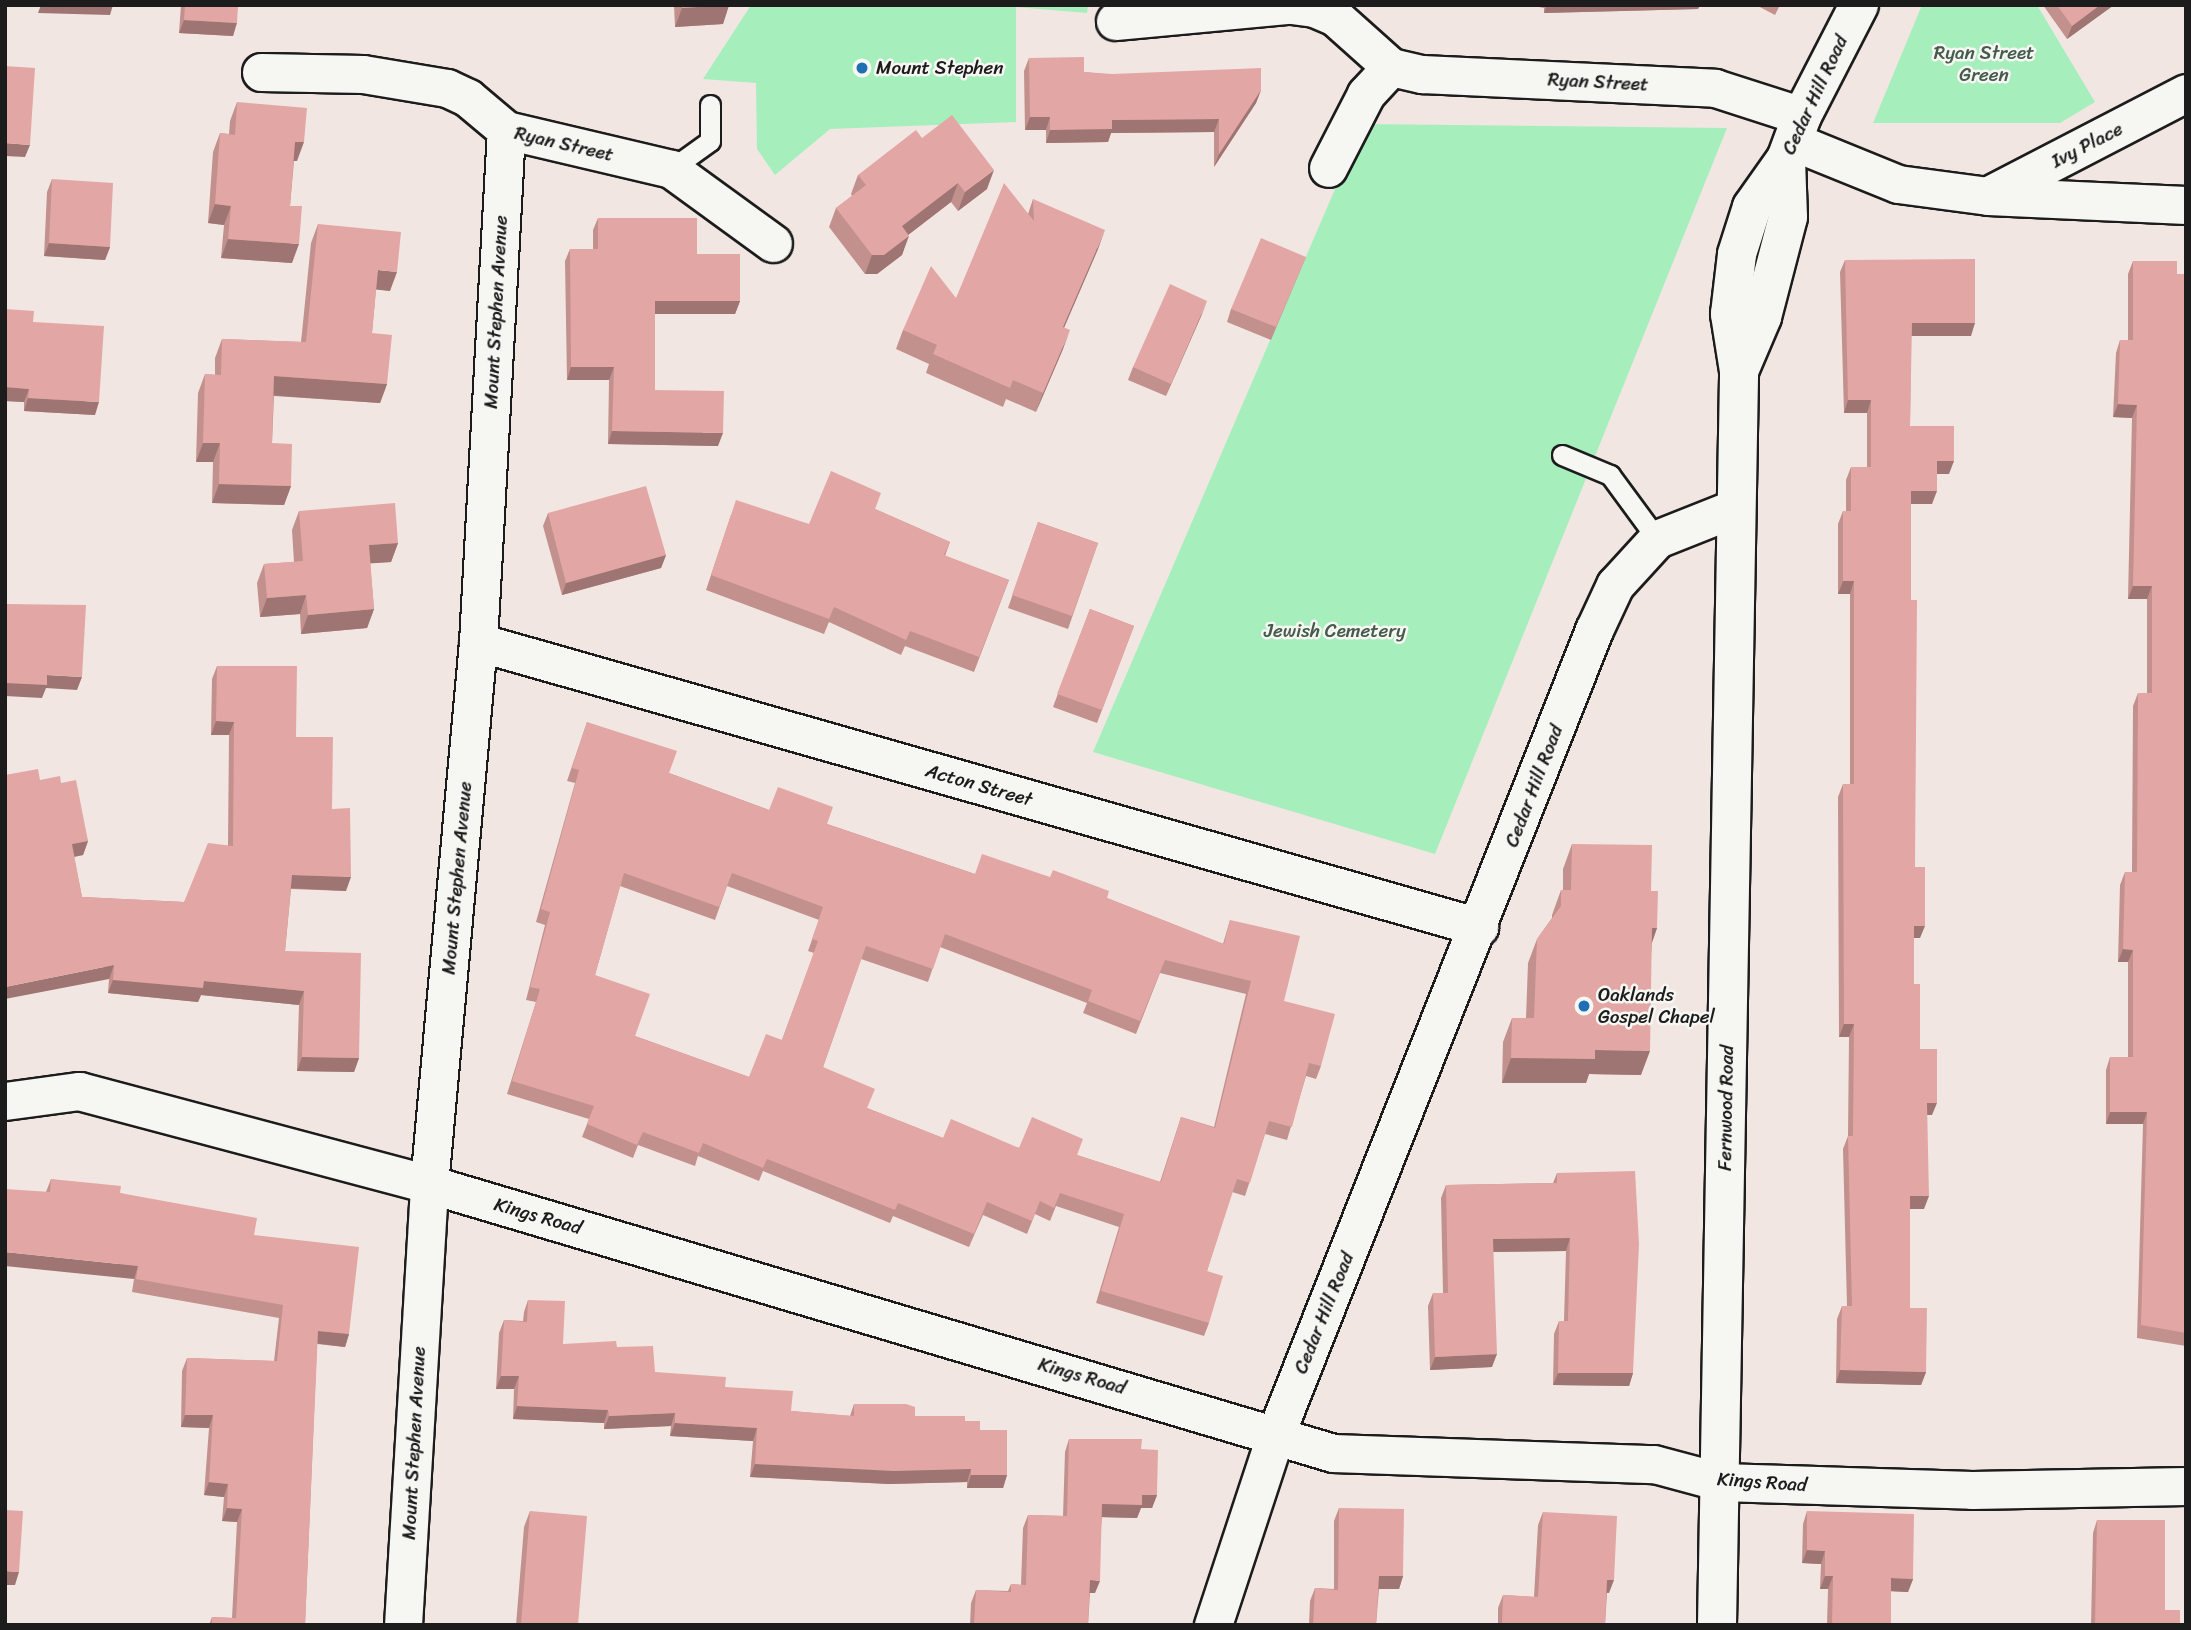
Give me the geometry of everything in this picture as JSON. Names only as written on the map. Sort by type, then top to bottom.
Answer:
[{"type":"street","name":"Ryan Street","points":[[1115,21],[1289,5],[1314,8],[1335,17],[1391,67],[1422,74],[1714,88],[1794,139],[1898,184],[1988,196],[2186,205]]},
{"type":"street","name":"Cedar Hill Road","points":[[1213,1625],[1276,1433],[1479,928],[1594,630],[1615,585],[1657,539],[1735,508],[1740,371],[1730,314],[1737,254],[1758,193],[1794,139],[1859,5]]},
{"type":"street","points":[[1328,169],[1366,94],[1391,67]]},
{"type":"street","name":"Ryan Street","points":[[261,72],[363,74],[447,88],[468,98],[506,130],[671,169],[773,243]]},
{"type":"street","name":"Ivy Place","points":[[1988,196],[2186,93]]},
{"type":"street","name":"Mount Stephen Avenue","points":[[403,1625],[429,1184],[478,642],[506,130]]},
{"type":"street","name":"Fernwood Road","points":[[1717,1625],[1735,508]]},
{"type":"street","name":"Acton Street","points":[[478,642],[1479,928]]},
{"type":"street","name":"Kings Road","points":[[5,1101],[79,1091],[429,1184],[1276,1433],[1333,1453],[1654,1464],[1721,1482],[1972,1490],[2186,1486]]},
{"type":"lane","points":[[671,169],[710,141],[710,104]]},
{"type":"lane","points":[[1562,455],[1610,475],[1657,539]]},
{"type":"green space","points":[[751,5],[1088,5],[1087,13],[1016,7],[1016,122],[830,129],[775,175],[757,149],[756,83],[703,79]]},
{"type":"green space","name":"Ryan Street Green","points":[[1922,5],[2037,5],[2095,102],[2060,123],[1873,123]]},
{"type":"green space","name":"Jewish Cemetery","points":[[1363,124],[1727,128],[1435,854],[1093,752]]},
{"type":"building","points":[[185,5],[238,5],[237,23],[184,20]]},
{"type":"building","points":[[682,5],[729,5],[682,8]]},
{"type":"building","points":[[2057,5],[2100,5],[2072,26]]},
{"type":"building","points":[[1084,57],[1084,72],[1112,74],[1261,68],[1261,90],[1219,154],[1219,119],[1112,120],[1112,129],[1050,130],[1050,117],[1030,117],[1029,58]]},
{"type":"building","points":[[5,66],[35,68],[30,145],[5,143]]},
{"type":"building","points":[[237,102],[307,108],[304,142],[295,142],[290,206],[302,206],[299,244],[228,239],[231,206],[215,204],[220,133],[235,135]]},
{"type":"building","points":[[952,115],[994,170],[965,192],[958,183],[902,226],[909,236],[884,255],[872,255],[836,208],[866,185],[858,175],[916,130],[922,138]]},
{"type":"building","points":[[52,179],[113,183],[110,247],[49,243]]},
{"type":"building","points":[[1004,183],[1034,221],[1033,199],[1105,230],[1063,327],[1070,330],[1043,393],[1013,380],[1010,388],[933,354],[937,345],[903,330],[931,266],[956,298]]},
{"type":"building","points":[[598,218],[697,218],[697,254],[740,254],[740,301],[655,301],[655,390],[724,391],[723,433],[612,431],[614,367],[571,367],[570,249],[598,249]]},
{"type":"building","points":[[318,224],[401,232],[397,272],[378,270],[372,333],[392,335],[387,384],[274,376],[272,443],[292,444],[291,486],[219,484],[220,443],[203,443],[205,374],[221,375],[222,339],[306,342]]},
{"type":"building","points":[[1261,238],[1306,257],[1276,327],[1231,309]]},
{"type":"building","points":[[1975,259],[1975,323],[1912,323],[1910,426],[1954,426],[1954,461],[1937,461],[1937,491],[1911,491],[1911,600],[1917,600],[1915,867],[1925,867],[1925,926],[1914,926],[1914,984],[1920,984],[1920,1049],[1937,1049],[1937,1103],[1927,1103],[1929,1196],[1910,1196],[1910,1308],[1927,1308],[1926,1372],[1840,1370],[1842,1306],[1852,1306],[1848,1136],[1853,1136],[1854,1024],[1844,1024],[1843,784],[1854,784],[1854,581],[1843,581],[1843,511],[1851,511],[1851,467],[1871,467],[1871,400],[1848,400],[1845,260]]},
{"type":"building","points":[[2133,261],[2177,261],[2177,274],[2186,274],[2186,1333],[2141,1325],[2147,1112],[2110,1112],[2110,1057],[2133,1057],[2133,950],[2123,949],[2125,872],[2137,872],[2138,693],[2152,693],[2152,586],[2133,586],[2137,405],[2118,404],[2120,340],[2133,340]]},
{"type":"building","points":[[1170,284],[1207,301],[1171,384],[1133,367]]},
{"type":"building","points":[[5,309],[34,311],[33,322],[104,326],[99,402],[28,398],[29,389],[5,387]]},
{"type":"building","points":[[831,471],[881,493],[875,509],[950,542],[944,555],[1009,580],[979,657],[910,631],[906,640],[834,607],[829,619],[711,575],[736,500],[809,524]]},
{"type":"building","points":[[646,486],[666,555],[566,583],[548,513]]},
{"type":"building","points":[[395,503],[398,543],[369,545],[374,609],[308,615],[306,595],[267,598],[264,564],[303,561],[299,511]]},
{"type":"building","points":[[1038,522],[1098,543],[1072,616],[1012,595]]},
{"type":"building","points":[[5,604],[86,605],[82,677],[47,675],[47,685],[5,683]]},
{"type":"building","points":[[1090,609],[1134,626],[1102,710],[1057,694]]},
{"type":"building","points":[[217,666],[297,666],[296,737],[333,737],[332,809],[350,808],[351,877],[292,875],[285,951],[361,953],[359,1058],[302,1057],[304,991],[204,981],[203,988],[113,980],[114,965],[5,987],[5,775],[38,769],[40,780],[60,776],[61,783],[76,780],[88,841],[72,844],[82,897],[184,902],[208,843],[233,846],[234,722],[216,721]]},
{"type":"building","points":[[587,722],[677,751],[669,773],[769,810],[778,787],[833,807],[827,824],[975,874],[982,854],[1050,877],[1053,870],[1109,891],[1107,898],[1224,944],[1230,920],[1300,936],[1284,1001],[1335,1014],[1321,1066],[1309,1063],[1292,1127],[1269,1121],[1250,1183],[1237,1179],[1207,1271],[1223,1276],[1209,1323],[1101,1291],[1124,1214],[1060,1193],[1054,1208],[1040,1201],[1032,1221],[987,1202],[974,1234],[898,1203],[895,1210],[767,1159],[763,1168],[703,1143],[699,1153],[643,1132],[637,1145],[587,1124],[594,1106],[512,1081],[540,989],[530,987],[550,912],[541,909],[579,770],[572,768]],"holes":[[[624,873],[719,907],[732,873],[823,907],[812,939],[818,941],[782,1040],[766,1034],[749,1077],[635,1036],[650,994],[595,975]],[[945,934],[1092,990],[1088,1001],[1140,1021],[1165,960],[1251,981],[1215,1128],[1181,1117],[1161,1182],[1077,1155],[1083,1139],[1032,1117],[1019,1148],[951,1119],[943,1138],[867,1108],[875,1089],[823,1067],[866,946],[933,969]]]},
{"type":"building","name":"Oaklands Gospel Chapel","points":[[1572,844],[1652,845],[1651,891],[1658,891],[1657,928],[1652,928],[1650,1051],[1595,1050],[1595,1059],[1511,1058],[1512,1018],[1534,1018],[1537,939],[1561,906],[1561,890],[1571,890]]},
{"type":"building","points":[[1635,1171],[1639,1244],[1633,1373],[1558,1373],[1559,1321],[1568,1321],[1570,1238],[1493,1239],[1497,1354],[1435,1357],[1433,1293],[1448,1293],[1446,1185],[1557,1183],[1557,1173]]},
{"type":"building","points":[[51,1179],[121,1186],[120,1193],[257,1218],[254,1235],[359,1247],[349,1334],[318,1331],[305,1625],[212,1625],[212,1617],[236,1618],[242,1509],[227,1508],[228,1484],[209,1482],[213,1415],[185,1415],[187,1358],[277,1361],[283,1305],[136,1279],[138,1266],[5,1252],[5,1189],[50,1192]]},
{"type":"building","points":[[528,1300],[565,1301],[563,1344],[616,1341],[617,1347],[653,1346],[655,1372],[726,1377],[725,1387],[793,1391],[791,1411],[854,1416],[854,1404],[906,1404],[915,1407],[915,1416],[965,1416],[965,1421],[980,1421],[980,1430],[1007,1430],[1007,1475],[971,1475],[971,1469],[894,1471],[755,1464],[757,1428],[675,1423],[675,1413],[609,1416],[608,1410],[517,1406],[519,1376],[501,1376],[504,1320],[527,1322]]},
{"type":"building","points":[[1069,1439],[1142,1439],[1141,1449],[1158,1450],[1157,1495],[1142,1495],[1142,1505],[1102,1504],[1100,1581],[1090,1580],[1088,1625],[974,1625],[976,1590],[1011,1592],[1011,1584],[1026,1585],[1028,1515],[1067,1516]]},
{"type":"building","points":[[1339,1508],[1404,1509],[1403,1576],[1379,1576],[1376,1625],[1313,1625],[1315,1588],[1338,1590]]},
{"type":"building","points":[[5,1510],[23,1511],[19,1572],[5,1571]]},
{"type":"building","points":[[530,1511],[587,1516],[578,1625],[521,1625]]},
{"type":"building","points":[[1807,1511],[1914,1514],[1913,1579],[1891,1578],[1891,1625],[1832,1625],[1833,1576],[1825,1576],[1825,1551],[1807,1550]]},
{"type":"building","points":[[1543,1512],[1617,1516],[1614,1580],[1607,1580],[1605,1625],[1502,1625],[1503,1595],[1538,1597]]},
{"type":"building","points":[[2097,1520],[2165,1520],[2165,1610],[2180,1610],[2180,1625],[2095,1625]]},
{"type":"place","name":"Mount Stephen","points":[[862,68]]},
{"type":"place","name":"Oaklands Gospel Chapel","points":[[1584,1006]]}]
